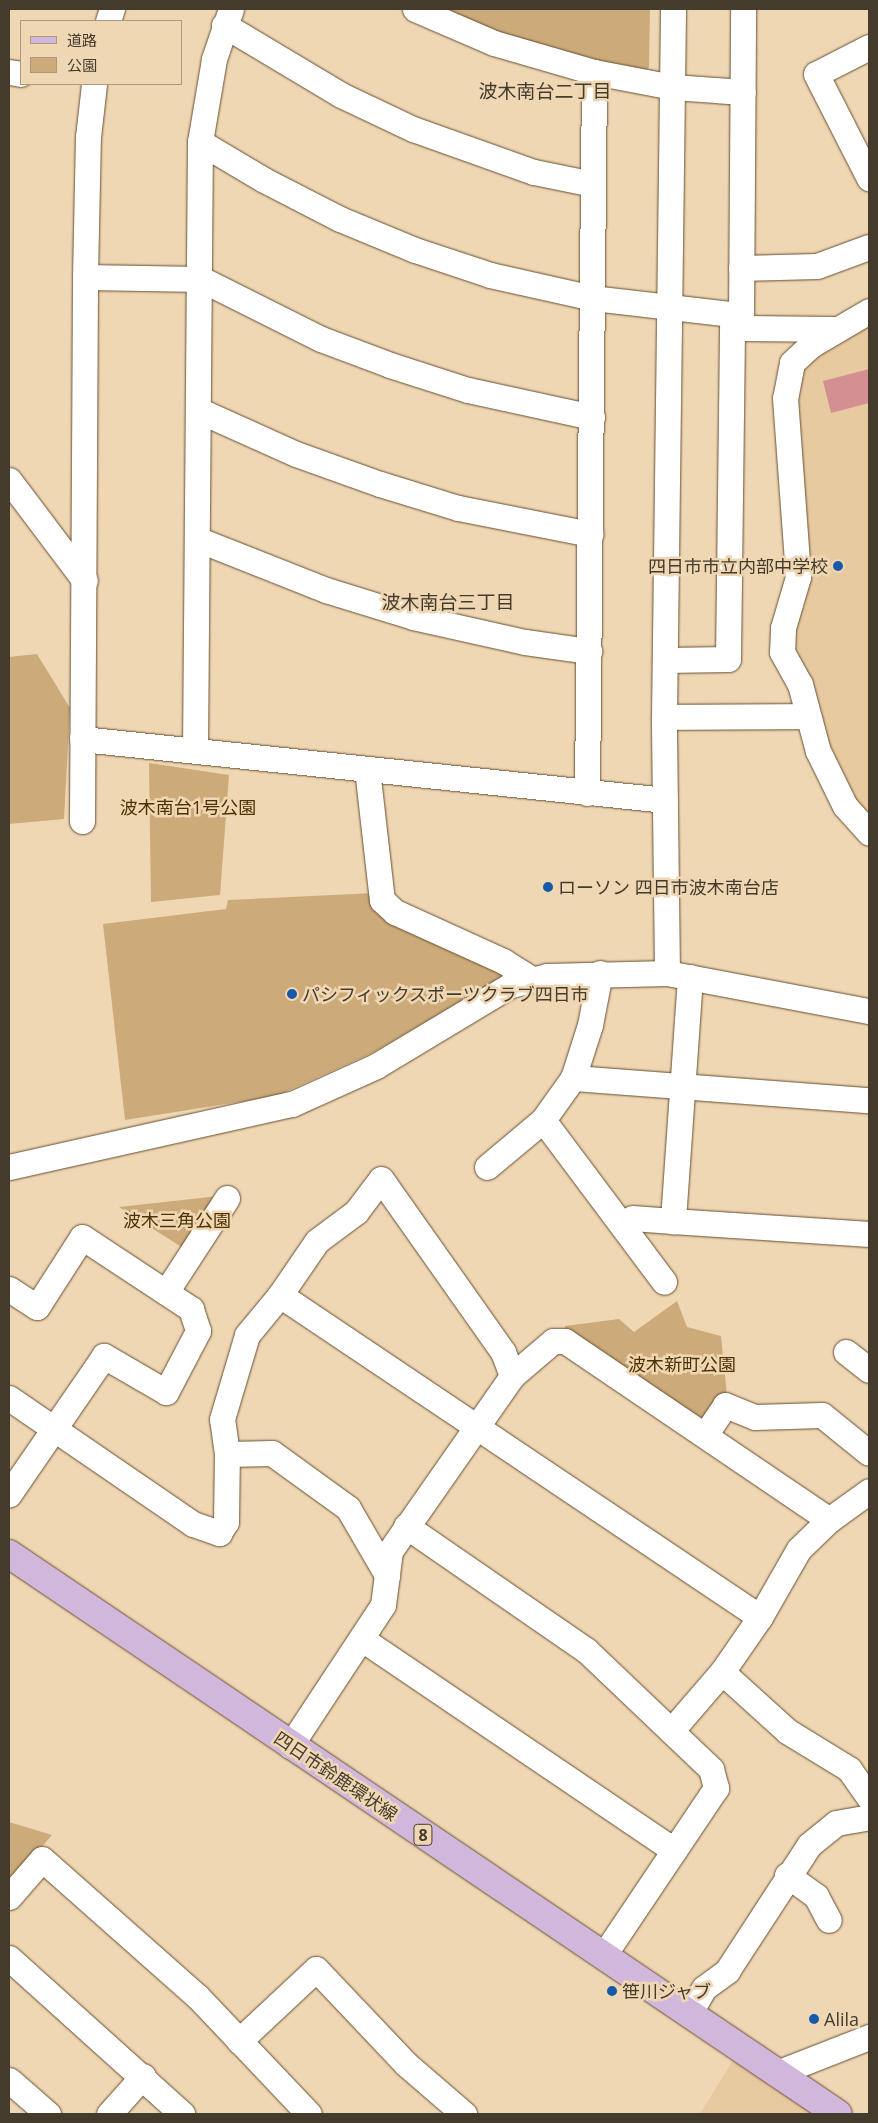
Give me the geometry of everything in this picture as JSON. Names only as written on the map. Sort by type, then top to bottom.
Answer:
[{"type":"main road","name":"四日市鈴鹿環状線","points":[[9,1554],[290,1746],[838,2114]]},
{"type":"street","points":[[415,9],[494,43],[594,72],[673,87],[743,92]]},
{"type":"street","points":[[672,1221],[682,1086],[679,975],[665,800],[664,717],[671,309],[673,9]]},
{"type":"street","points":[[666,660],[728,659],[738,321],[740,315],[743,9]]},
{"type":"street","points":[[195,750],[201,279],[200,142],[205,104],[228,17],[299,72],[413,129],[534,172],[593,184]]},
{"type":"street","points":[[869,47],[816,74],[869,178]]},
{"type":"street","points":[[587,792],[594,72]]},
{"type":"street","points":[[82,821],[85,581],[85,277],[88,137],[94,85]]},
{"type":"street","points":[[200,142],[303,201],[375,235],[490,275],[593,298],[738,321],[835,329]]},
{"type":"street","points":[[741,268],[817,266],[869,247]]},
{"type":"street","points":[[85,277],[201,279],[321,339],[390,365],[468,390],[592,417]]},
{"type":"street","points":[[869,312],[835,329],[811,345],[792,363],[785,398],[798,577],[783,628],[782,652],[800,684],[807,716],[818,750],[845,806],[869,833]]},
{"type":"street","points":[[198,410],[296,454],[380,484],[458,508],[590,534]]},
{"type":"street","points":[[9,480],[85,581]]},
{"type":"street","points":[[197,539],[326,590],[414,617],[525,642],[589,651]]},
{"type":"street","points":[[664,717],[807,716]]},
{"type":"street","points":[[82,738],[665,800]]},
{"type":"street","points":[[367,769],[382,900],[395,912],[503,960],[532,979]]},
{"type":"street","points":[[488,1167],[543,1120],[572,1078],[590,1025],[600,973]]},
{"type":"street","points":[[9,1166],[292,1104],[369,1069],[511,985],[532,979],[600,973],[679,975],[869,1011]]},
{"type":"street","points":[[572,1078],[869,1100]]},
{"type":"street","points":[[543,1120],[664,1282]]},
{"type":"street","points":[[9,1398],[193,1524],[219,1533],[226,1522],[227,1454],[222,1419],[247,1335],[280,1295],[317,1240],[356,1212],[381,1180],[503,1352],[512,1376]]},
{"type":"street","points":[[166,1292],[227,1198]]},
{"type":"street","points":[[632,1218],[869,1234]]},
{"type":"street","points":[[9,1289],[37,1307],[82,1237],[191,1309],[198,1331],[166,1392],[104,1356],[9,1494]]},
{"type":"street","points":[[280,1295],[474,1427],[760,1617]]},
{"type":"street","points":[[290,1746],[383,1605],[390,1550],[474,1427],[512,1376],[553,1341],[565,1341],[829,1520]]},
{"type":"street","points":[[846,1352],[869,1370]]},
{"type":"street","points":[[705,1435],[725,1405],[755,1417],[822,1415],[869,1453]]},
{"type":"street","points":[[227,1454],[272,1453],[348,1508],[387,1576]]},
{"type":"street","points":[[670,1731],[722,1672],[760,1617],[799,1549],[829,1520],[869,1491]]},
{"type":"street","points":[[406,1526],[586,1650],[711,1769],[716,1788],[603,1956]]},
{"type":"street","points":[[362,1639],[674,1850]]},
{"type":"street","points":[[722,1672],[787,1731],[848,1770],[869,1798]]},
{"type":"street","points":[[689,2014],[704,1988],[727,1971],[808,1845],[836,1823],[869,1817]]},
{"type":"street","points":[[9,1897],[42,1859],[198,1997],[309,2114]]},
{"type":"street","points":[[787,1875],[816,1896],[829,1920]]},
{"type":"street","points":[[9,1958],[143,2076],[182,2114]]},
{"type":"street","points":[[239,2040],[316,1969],[406,2064],[464,2114]]},
{"type":"street","points":[[777,2073],[869,2038]]},
{"type":"street","points":[[109,2114],[143,2076]]},
{"type":"street","points":[[9,2080],[48,2114]]},
{"type":"shaded area","name":"四日市市立内部中学校","points":[[869,317],[869,820],[853,801],[825,749],[792,657],[796,641],[790,636],[800,514],[797,374],[807,357]]},
{"type":"shaded area","points":[[869,369],[869,403],[831,413],[823,381]]},
{"type":"shaded area","points":[[733,2060],[814,2114],[700,2114]]},
{"type":"green space","points":[[436,9],[650,9],[649,67],[644,73],[504,36]]},
{"type":"green space","points":[[37,654],[70,708],[64,819],[9,824],[9,657]]},
{"type":"green space","name":"波木南台1号公園","points":[[149,763],[229,775],[220,895],[151,902]]},
{"type":"green space","name":"パシフィックスポーツクラブ四日市","points":[[375,893],[508,974],[372,1053],[276,1096],[125,1120],[103,924],[226,909],[228,900]]},
{"type":"green space","name":"波木三角公園","points":[[219,1196],[183,1248],[119,1207]]},
{"type":"green space","name":"波木新町公園","points":[[677,1301],[687,1327],[721,1336],[727,1395],[706,1420],[699,1420],[565,1332],[565,1326],[619,1319],[634,1332]]},
{"type":"green space","points":[[9,1822],[52,1835],[9,1885]]},
{"type":"place","name":"四日市市立内部中学校","points":[[838,566]]},
{"type":"place","name":"ローソン 四日市波木南台店","points":[[548,887]]},
{"type":"place","name":"パシフィックスポーツクラブ四日市","points":[[292,994]]},
{"type":"place","name":"笹川ジャブ","points":[[612,1991]]},
{"type":"place","name":"Alila","points":[[814,2019]]},
{"type":"district","name":"波木南台二丁目","points":[[545,92]]},
{"type":"district","name":"波木南台三丁目","points":[[448,603]]}]
